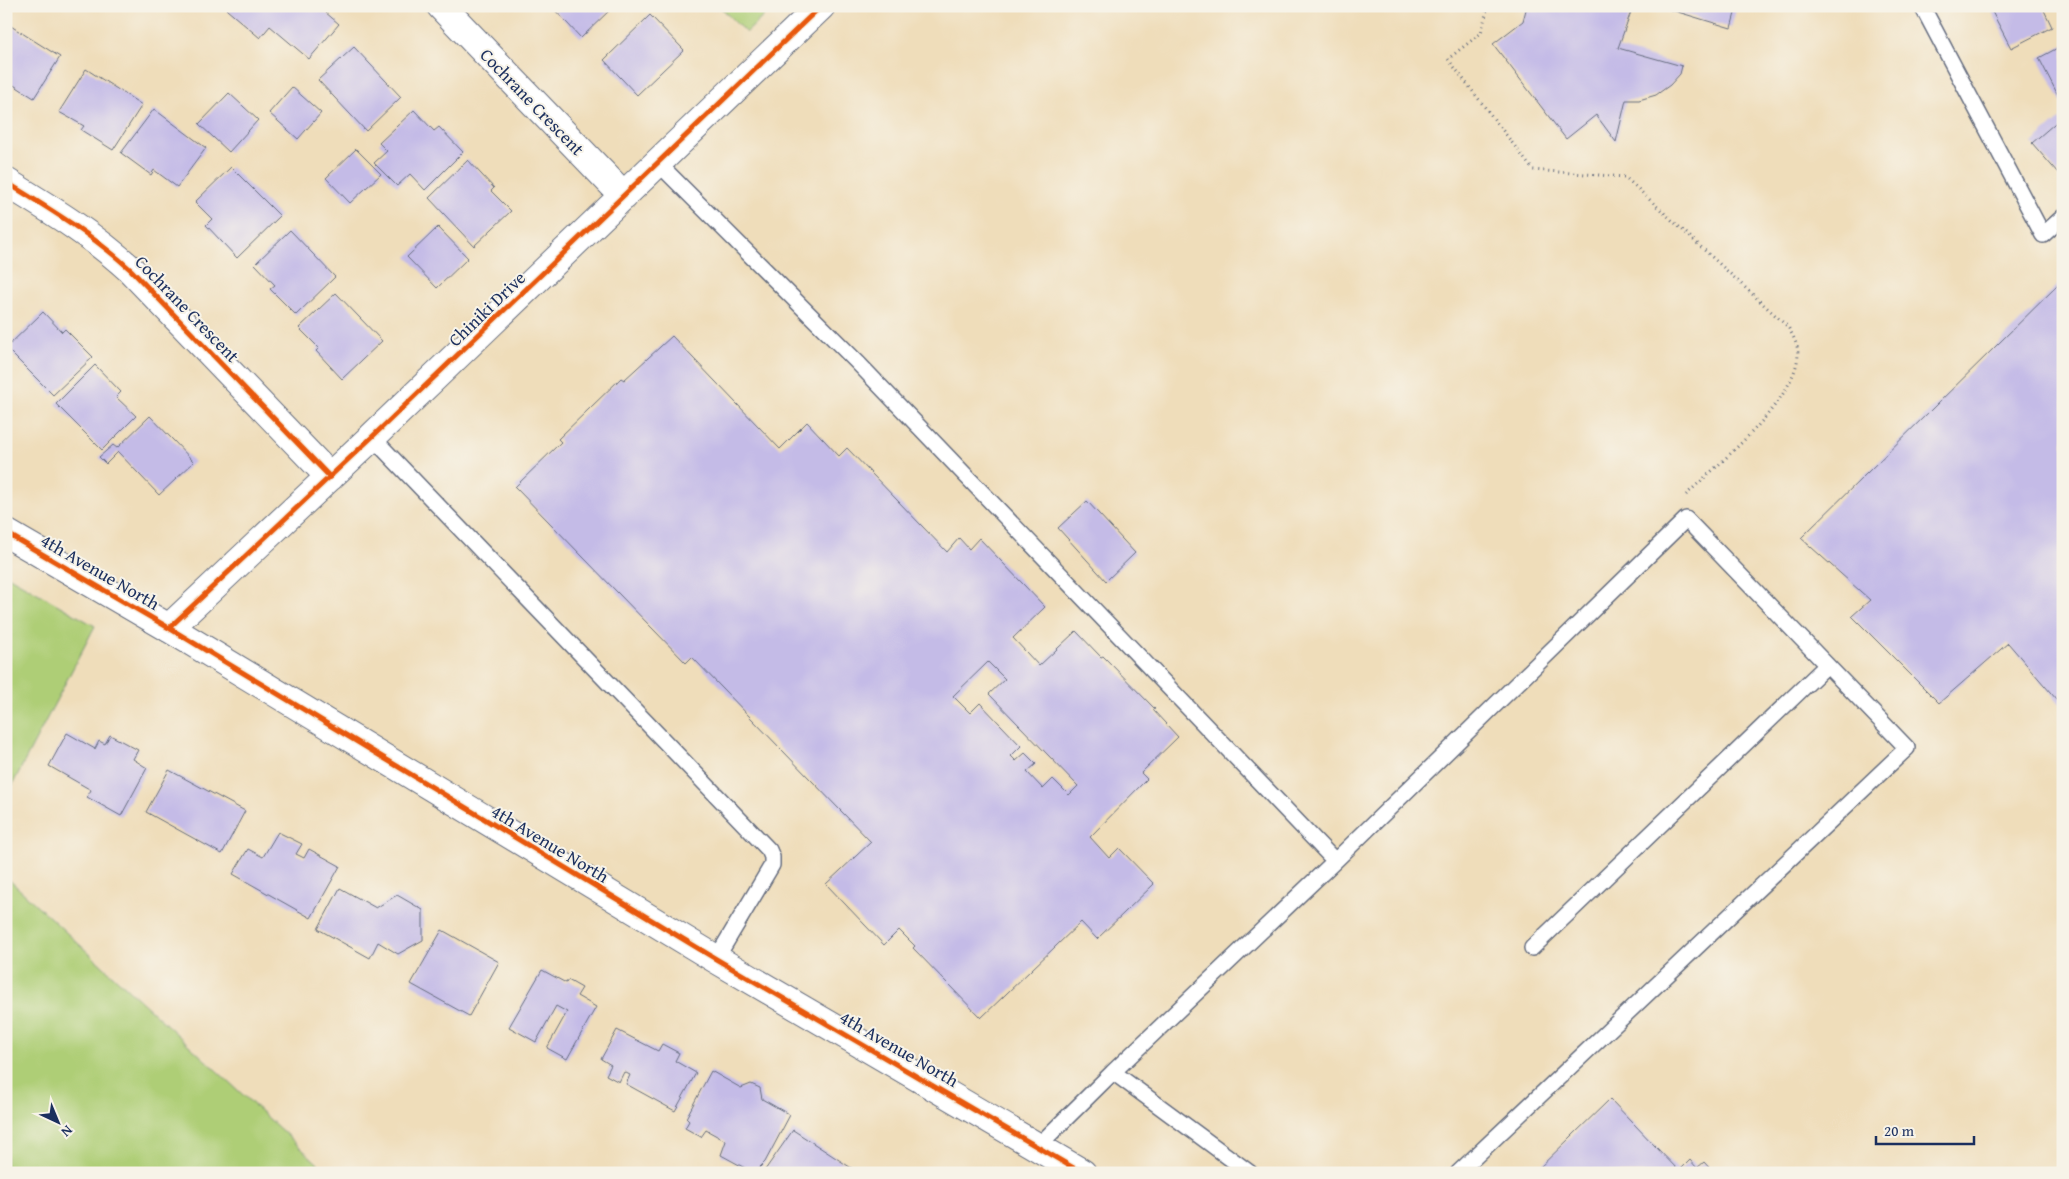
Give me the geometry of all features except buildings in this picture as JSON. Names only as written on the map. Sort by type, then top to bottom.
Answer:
[{"type":"street","name":"Cochrane Crescent","points":[[441,6],[624,196]]},
{"type":"street","name":"Chiniki Drive","points":[[169,628],[372,437],[821,6]]},
{"type":"street","name":"Cochrane Crescent","points":[[6,182],[72,222],[110,250],[330,477]]},
{"type":"street","name":"4th Avenue North","points":[[6,533],[169,628],[716,959],[1082,1173]]},
{"type":"lane","points":[[1922,6],[2043,236],[2063,217]]},
{"type":"lane","points":[[658,163],[858,363],[1335,861]]},
{"type":"lane","points":[[372,437],[768,850],[772,857],[772,865],[716,959]]},
{"type":"lane","points":[[1038,1146],[1335,861],[1686,519],[1907,748],[1458,1173]]},
{"type":"lane","points":[[1532,948],[1827,666]]},
{"type":"lane","points":[[1113,1072],[1250,1173]]},
{"type":"path","points":[[1488,6],[1481,33],[1448,59],[1533,170],[1625,177],[1788,327],[1797,342],[1796,368],[1788,387],[1779,400],[1767,416],[1678,502]]},
{"type":"green space","points":[[719,6],[774,6],[746,33]]},
{"type":"green space","points":[[6,575],[95,626],[6,797]]},
{"type":"green space","points":[[6,877],[328,1173],[6,1173]]},
{"type":"cycle path","points":[[169,628],[372,437],[821,6]]},
{"type":"cycle path","points":[[6,182],[55,212],[117,257],[330,477]]},
{"type":"cycle path","points":[[6,533],[169,628],[716,959],[1082,1173]]}]
